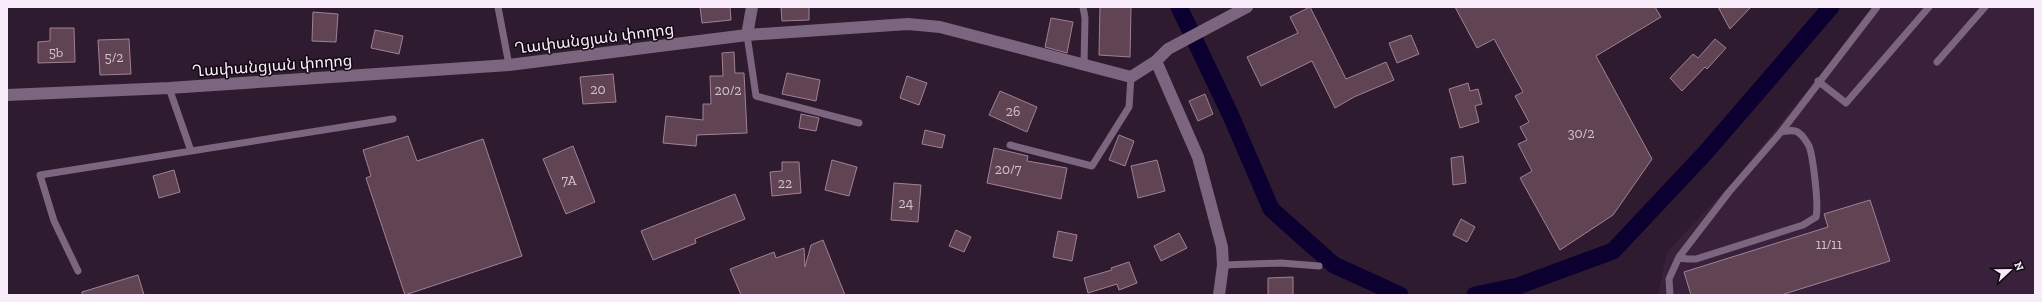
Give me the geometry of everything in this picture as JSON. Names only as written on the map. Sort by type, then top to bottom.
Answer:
[{"type":"street","points":[[747,35],[752,7]]},
{"type":"street","points":[[1131,77],[1156,62],[1168,49],[1246,7]]},
{"type":"street","name":"Ղափանցյան փողոց","points":[[7,95],[169,88],[509,65],[747,35],[908,24],[940,26],[1131,77]]},
{"type":"street","points":[[1156,62],[1198,157],[1222,247],[1223,265],[1219,295]]},
{"type":"lane","points":[[498,7],[509,65]]},
{"type":"lane","points":[[1083,7],[1085,18],[1084,65]]},
{"type":"lane","points":[[1670,295],[1669,279],[1679,256],[1729,192],[1781,132],[1818,81],[1877,7]]},
{"type":"lane","points":[[1818,81],[1846,103],[1929,7]]},
{"type":"lane","points":[[1937,62],[1985,7]]},
{"type":"lane","points":[[747,35],[756,96],[859,123]]},
{"type":"lane","points":[[1010,145],[1092,166],[1129,107],[1131,77]]},
{"type":"lane","points":[[169,88],[191,151]]},
{"type":"lane","points":[[78,271],[54,221],[40,174],[393,119]]},
{"type":"lane","points":[[1679,256],[1687,259],[1696,259],[1803,226],[1816,217],[1818,210],[1809,146],[1799,133],[1792,130],[1781,132]]},
{"type":"lane","points":[[1223,265],[1281,263],[1318,266]]},
{"type":"shaded area","points":[[1875,7],[2035,7],[2035,295],[1658,295],[1667,252],[1731,184]]},
{"type":"building","points":[[700,7],[730,7],[731,20],[702,23]]},
{"type":"building","points":[[781,7],[809,7],[809,20],[782,21]]},
{"type":"building","points":[[1100,7],[1131,7],[1130,57],[1099,55]]},
{"type":"building","points":[[1310,7],[1346,79],[1386,62],[1394,80],[1354,97],[1335,108],[1312,61],[1261,86],[1247,57],[1298,33],[1290,17]]},
{"type":"building","points":[[1455,7],[1655,7],[1661,17],[1596,56],[1652,159],[1613,215],[1560,250],[1520,178],[1532,171],[1518,144],[1527,140],[1520,127],[1529,122],[1515,96],[1523,92],[1494,39],[1477,48]]},
{"type":"building","points":[[1718,7],[1751,7],[1730,29]]},
{"type":"building","points":[[313,12],[338,14],[336,42],[312,41]]},
{"type":"building","points":[[1051,18],[1073,22],[1067,53],[1045,47]]},
{"type":"building","points":[[50,28],[74,28],[75,62],[38,63],[38,42],[50,41]]},
{"type":"building","points":[[375,30],[403,36],[399,54],[371,48]]},
{"type":"building","points":[[1411,35],[1419,54],[1397,63],[1389,43]]},
{"type":"building","points":[[129,39],[131,74],[100,75],[98,40]]},
{"type":"building","points":[[1715,39],[1726,48],[1707,69],[1705,67],[1682,91],[1670,78],[1693,54],[1698,58]]},
{"type":"building","points":[[734,52],[735,73],[744,73],[747,133],[697,135],[696,146],[663,143],[666,116],[703,120],[703,104],[711,104],[710,76],[723,76],[722,53]]},
{"type":"building","points":[[787,73],[820,80],[816,101],[782,94]]},
{"type":"building","points":[[613,74],[616,102],[583,104],[580,77]]},
{"type":"building","points":[[907,76],[927,83],[919,105],[900,98]]},
{"type":"building","points":[[1468,83],[1470,91],[1478,89],[1482,104],[1475,106],[1479,122],[1460,128],[1449,89]]},
{"type":"building","points":[[1000,91],[1037,107],[1027,132],[989,115]]},
{"type":"building","points":[[1205,94],[1213,114],[1198,121],[1189,101]]},
{"type":"building","points":[[801,114],[819,118],[816,131],[799,128]]},
{"type":"building","points":[[925,130],[945,135],[942,148],[922,144]]},
{"type":"building","points":[[1119,135],[1134,141],[1125,166],[1109,160]]},
{"type":"building","points":[[408,136],[417,161],[483,139],[522,256],[405,295],[366,178],[371,176],[363,150]]},
{"type":"building","points":[[573,146],[595,202],[566,214],[543,159]]},
{"type":"building","points":[[994,148],[1028,156],[1027,161],[1067,168],[1061,199],[987,183]]},
{"type":"building","points":[[1463,156],[1466,183],[1453,185],[1451,158]]},
{"type":"building","points":[[832,160],[857,167],[849,196],[825,190]]},
{"type":"building","points":[[1157,160],[1165,191],[1138,198],[1131,166]]},
{"type":"building","points":[[782,162],[799,162],[801,193],[772,196],[770,172],[782,171]]},
{"type":"building","points":[[174,170],[180,192],[159,198],[153,176]]},
{"type":"building","points":[[894,183],[921,185],[918,222],[891,220]]},
{"type":"building","points":[[735,194],[745,219],[695,239],[696,243],[653,260],[641,231]]},
{"type":"building","points":[[1870,200],[1890,261],[1781,295],[1691,295],[1684,272],[1828,227],[1824,214]]},
{"type":"building","points":[[1461,219],[1475,227],[1467,242],[1453,235]]},
{"type":"building","points":[[956,230],[971,237],[964,252],[949,246]]},
{"type":"building","points":[[1058,231],[1077,235],[1072,261],[1053,257]]},
{"type":"building","points":[[1179,233],[1187,248],[1161,261],[1154,246]]},
{"type":"building","points":[[823,240],[845,295],[741,295],[730,269],[774,252],[776,258],[804,248],[805,267],[811,245]]},
{"type":"building","points":[[1129,262],[1137,283],[1119,290],[1117,284],[1088,293],[1084,278],[1112,270],[1111,268]]},
{"type":"building","points":[[138,275],[144,295],[82,295],[82,292]]},
{"type":"building","points":[[1293,277],[1293,295],[1268,295],[1268,278]]},
{"type":"waterway","points":[[1179,7],[1231,116],[1271,209],[1334,265],[1400,295]]},
{"type":"waterway","points":[[1475,295],[1518,286],[1613,251],[1707,151],[1831,7]]}]
